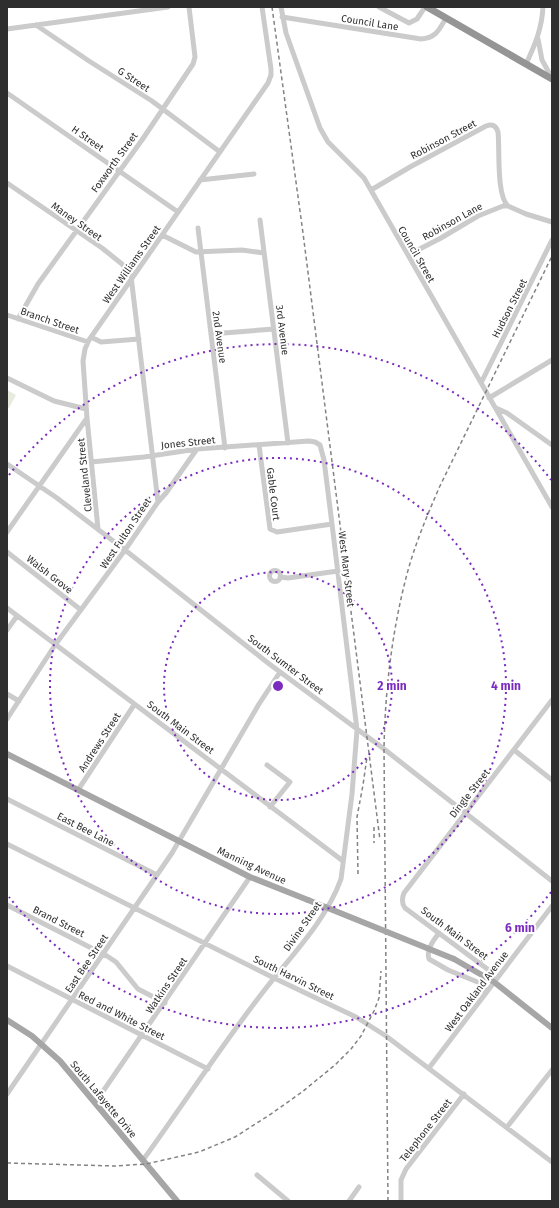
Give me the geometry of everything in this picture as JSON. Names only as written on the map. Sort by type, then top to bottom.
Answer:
[{"type":"highway","points":[[426,7],[552,78]]},
{"type":"main road","name":"Manning Avenue","points":[[7,754],[250,877],[454,959],[494,982]]},
{"type":"main road","name":"South Main Street","points":[[494,982],[552,1028]]},
{"type":"main road","name":"South Lafayette Drive","points":[[7,1020],[42,1043],[60,1061],[177,1201]]},
{"type":"street","points":[[7,29],[146,8],[168,7]]},
{"type":"street","name":"Foxworth Street","points":[[18,319],[33,291],[186,75],[194,60],[189,7]]},
{"type":"street","name":"West Williams Street","points":[[87,418],[83,361],[88,342],[270,80],[271,69],[262,7]]},
{"type":"street","name":"Council Street","points":[[281,7],[282,17],[296,64],[325,138],[340,155],[361,174],[371,190],[552,508]]},
{"type":"street","points":[[379,7],[408,23],[417,19],[426,7]]},
{"type":"street","points":[[526,64],[538,38],[542,22],[543,7]]},
{"type":"street","name":"Council Lane","points":[[282,17],[421,39],[433,36],[446,18]]},
{"type":"street","name":"G Street","points":[[36,25],[152,101],[220,152]]},
{"type":"street","points":[[538,38],[542,60],[552,78]]},
{"type":"street","name":"H Street","points":[[7,93],[178,212]]},
{"type":"street","name":"Robinson Street","points":[[371,190],[486,126],[492,125],[495,126],[498,132],[501,188],[504,201],[508,206]]},
{"type":"street","points":[[200,180],[254,174]]},
{"type":"street","name":"Maney Street","points":[[7,183],[122,264],[132,278]]},
{"type":"street","name":"Robinson Lane","points":[[408,255],[488,211],[503,206],[508,206]]},
{"type":"street","points":[[508,206],[526,214],[552,222]]},
{"type":"street","name":"3rd Avenue","points":[[260,220],[288,443]]},
{"type":"street","name":"2nd Avenue","points":[[198,228],[225,448]]},
{"type":"street","points":[[162,235],[201,253],[242,250],[264,253]]},
{"type":"street","name":"Hudson Street","points":[[481,383],[552,240]]},
{"type":"street","name":"West Fulton Street","points":[[7,720],[55,645],[125,550],[158,502],[132,278]]},
{"type":"street","name":"Branch Street","points":[[7,315],[88,342]]},
{"type":"street","points":[[211,334],[274,329]]},
{"type":"street","points":[[91,337],[100,342],[139,339]]},
{"type":"street","points":[[489,398],[552,360]]},
{"type":"street","points":[[7,378],[54,401],[86,409]]},
{"type":"street","points":[[495,407],[507,413],[552,445]]},
{"type":"street","points":[[7,532],[87,418]]},
{"type":"street","name":"Cleveland Street","points":[[87,418],[98,529]]},
{"type":"street","name":"West Mary Street","points":[[288,443],[313,441],[322,448],[357,730]]},
{"type":"street","name":"Jones Street","points":[[91,462],[152,456],[197,449],[288,443]]},
{"type":"street","name":"Gable Court","points":[[258,445],[270,529],[277,532],[332,524]]},
{"type":"street","points":[[158,502],[197,449]]},
{"type":"street","name":"South Sumter Street","points":[[7,464],[98,529],[280,672],[410,770],[552,881]]},
{"type":"street","name":"Walsh Grove","points":[[7,552],[81,610]]},
{"type":"street","points":[[280,577],[288,578],[338,571]]},
{"type":"street","name":"South Main Street","points":[[7,608],[343,861]]},
{"type":"street","points":[[7,630],[17,616]]},
{"type":"street","name":"East Bee Street","points":[[7,1094],[179,842],[280,672]]},
{"type":"street","points":[[7,694],[19,701]]},
{"type":"street","name":"Dingle Street","points":[[402,899],[404,893],[552,700]]},
{"type":"street","name":"Andrews Street","points":[[78,790],[134,705]]},
{"type":"street","name":"Divine Street","points":[[143,1160],[263,992],[320,919],[341,879],[352,794],[357,730]]},
{"type":"street","points":[[514,750],[552,780]]},
{"type":"street","points":[[267,764],[290,782],[270,807]]},
{"type":"street","name":"East Bee Lane","points":[[7,799],[157,875]]},
{"type":"street","name":"South Harvin Street","points":[[7,844],[205,944],[362,1020],[464,1094],[552,1162]]},
{"type":"street","name":"Watkins Street","points":[[95,1103],[250,877]]},
{"type":"street","name":"South Main Street","points":[[402,899],[405,908],[490,972],[494,982]]},
{"type":"street","name":"Brand Street","points":[[7,905],[116,962],[138,988],[165,1003]]},
{"type":"street","name":"West Oakland Avenue","points":[[429,1068],[552,906]]},
{"type":"street","points":[[439,933],[433,941],[427,954],[429,959],[448,970],[480,983],[484,987],[485,994]]},
{"type":"street","name":"Red and White Street","points":[[7,966],[208,1069]]},
{"type":"street","points":[[507,1127],[552,1070]]},
{"type":"street","name":"Telephone Street","points":[[401,1201],[401,1180],[406,1169],[464,1094]]},
{"type":"street","points":[[257,1175],[288,1201]]},
{"type":"street","points":[[349,1201],[359,1187]]},
{"type":"shaded area","points":[[7,390],[16,395],[9,408],[7,407]]},
{"type":"railway","points":[[272,7],[303,233],[380,840]]},
{"type":"railway","points":[[388,1201],[384,749],[386,705],[393,639],[410,563],[430,509],[552,256]]},
{"type":"railway","points":[[358,874],[357,817],[367,757]]},
{"type":"railway","points":[[374,827],[374,843]]},
{"type":"railway","points":[[7,1163],[115,1166],[146,1164],[199,1152],[235,1137],[302,1092],[335,1065],[351,1049],[361,1036],[374,1011],[379,998],[381,971]]}]
